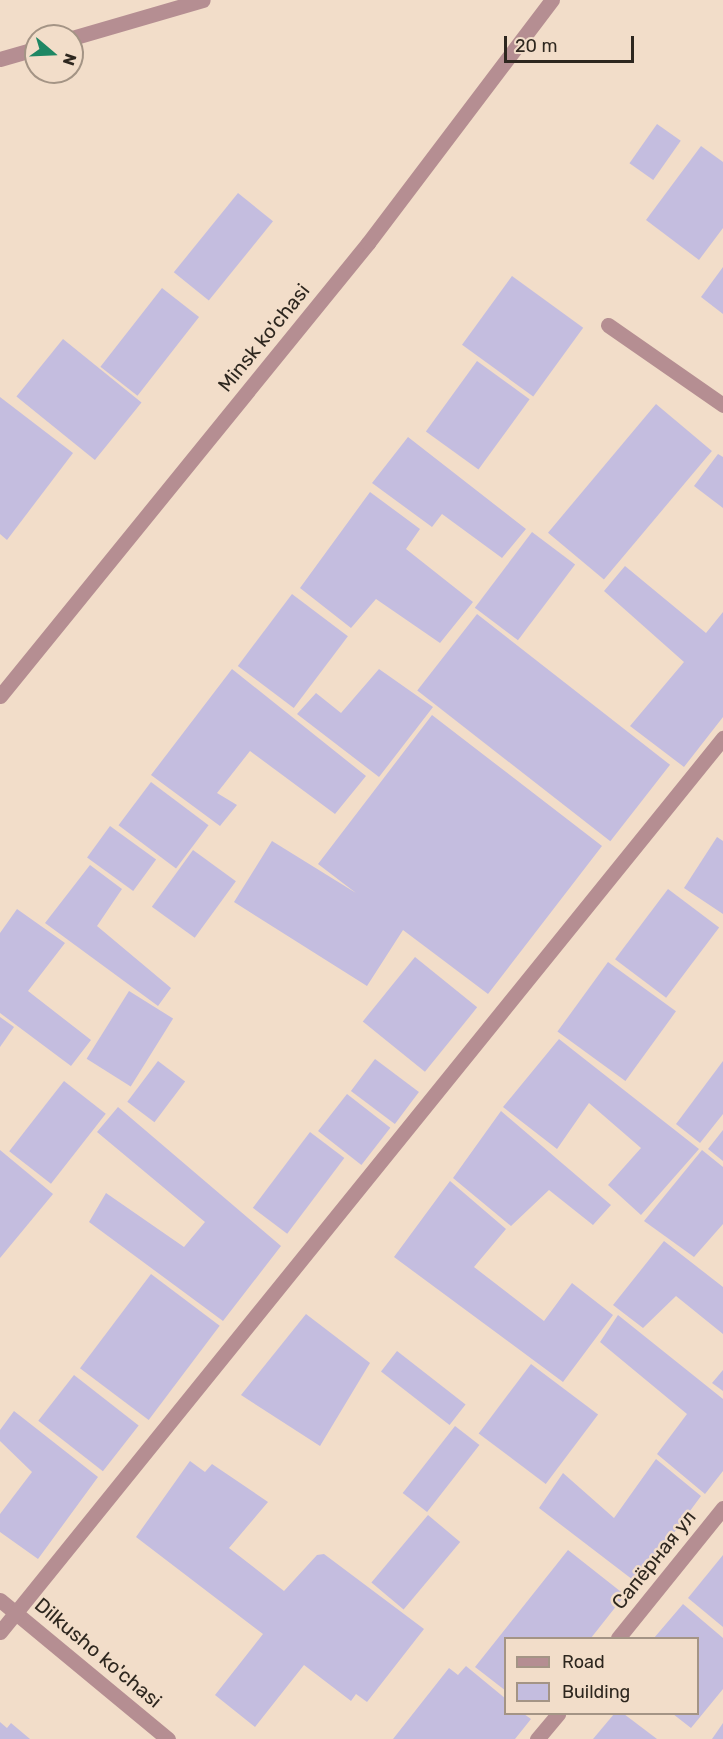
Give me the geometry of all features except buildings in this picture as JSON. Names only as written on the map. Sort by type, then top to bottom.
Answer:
[{"type":"street","points":[[84,35],[203,0]]},
{"type":"street","name":"Minsk ko'chasi","points":[[0,696],[368,243],[552,0]]},
{"type":"street","points":[[0,59],[24,52]]},
{"type":"street","points":[[608,325],[723,405]]},
{"type":"street","points":[[0,1632],[723,738]]},
{"type":"street","name":"Сапёрная ул","points":[[619,1637],[723,1508]]},
{"type":"street","name":"Dilkusho ko'chasi","points":[[0,1600],[168,1739]]},
{"type":"street","points":[[537,1739],[556,1715]]}]
